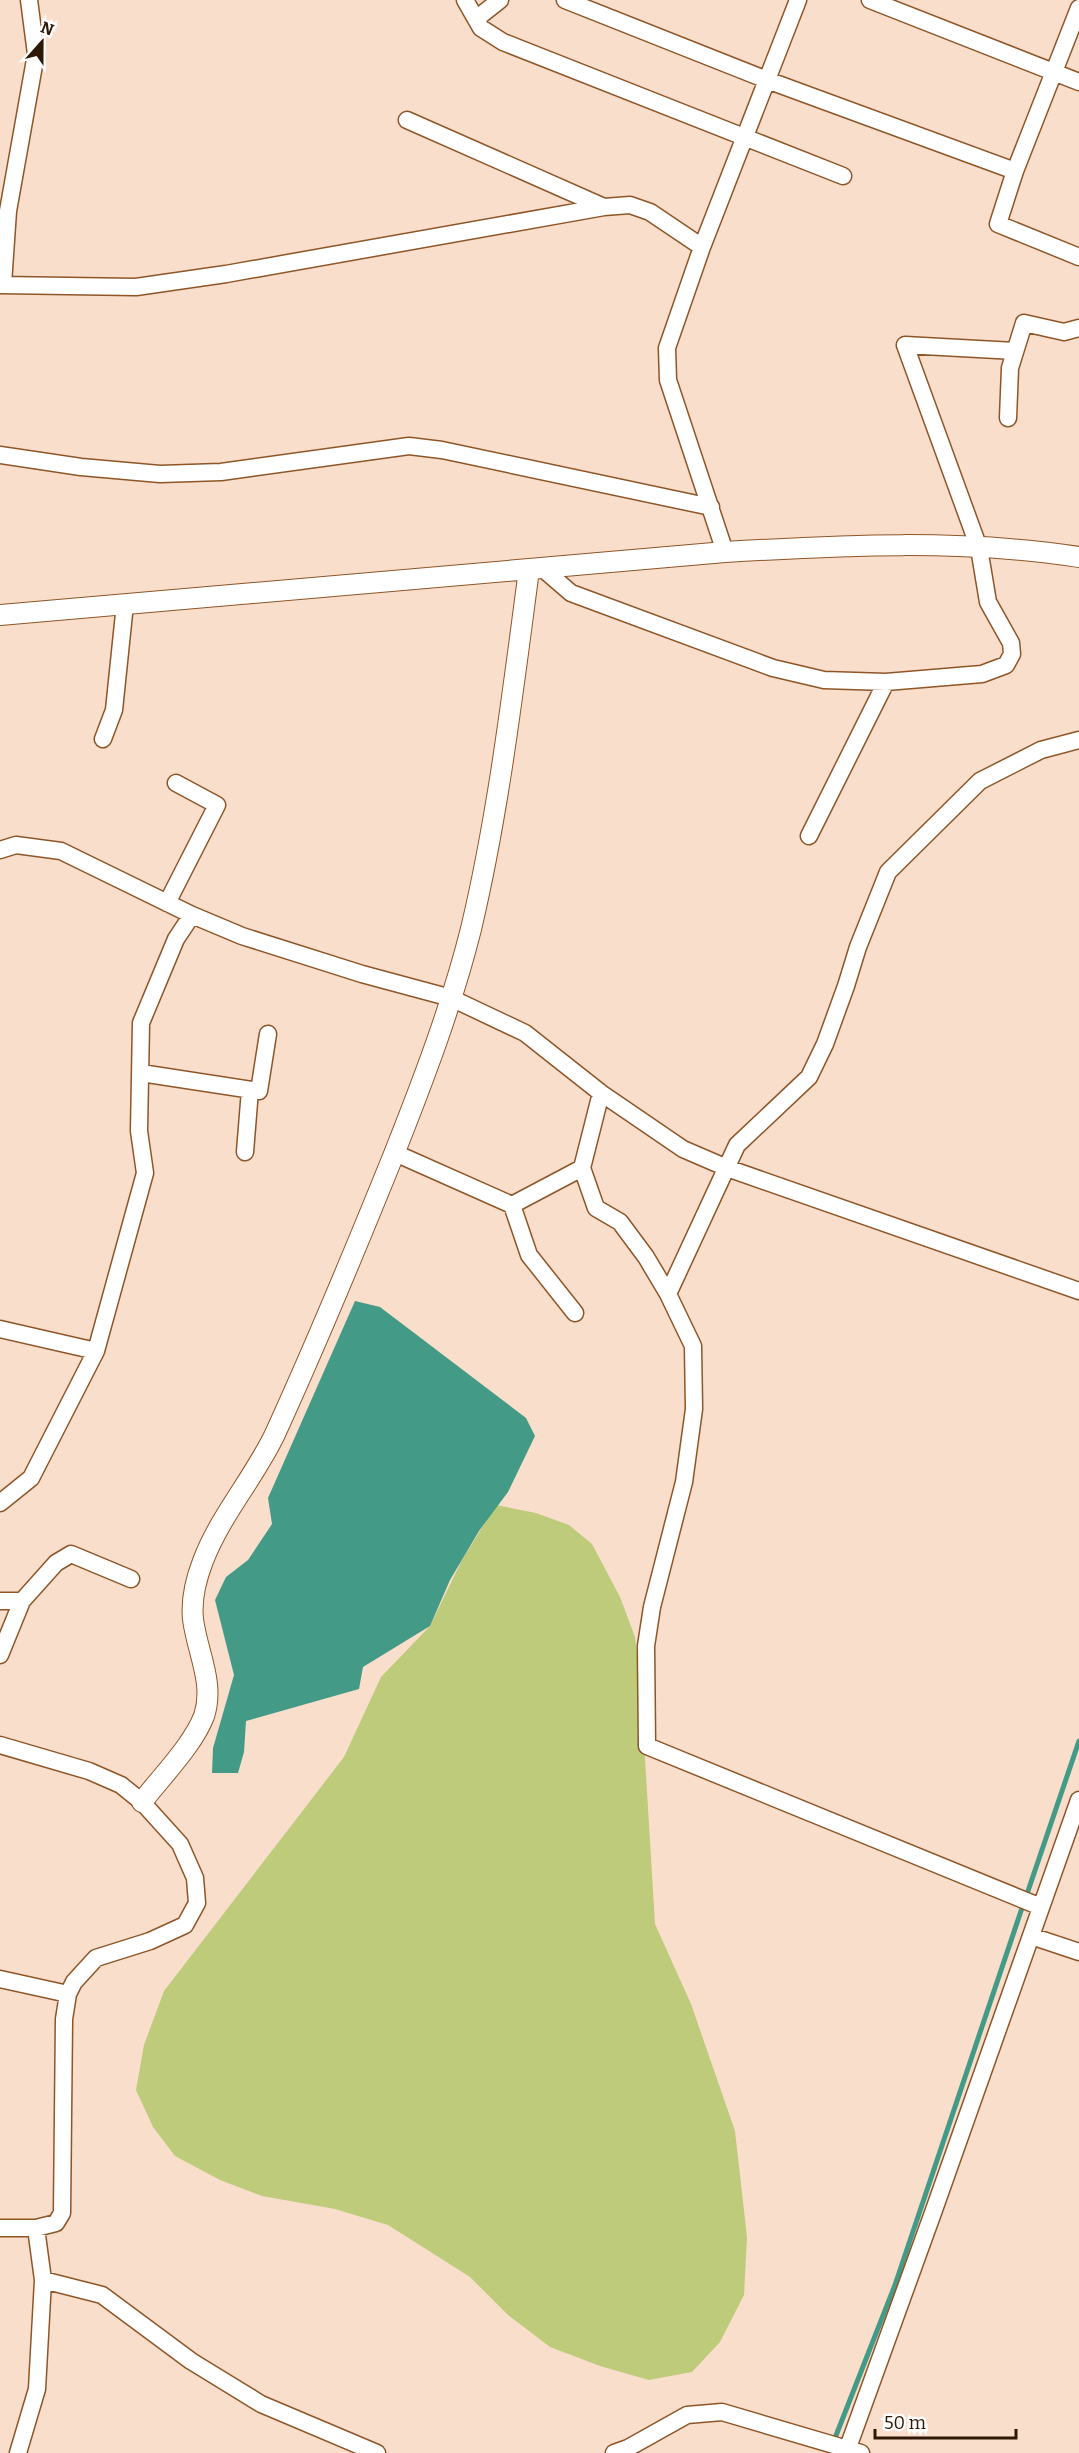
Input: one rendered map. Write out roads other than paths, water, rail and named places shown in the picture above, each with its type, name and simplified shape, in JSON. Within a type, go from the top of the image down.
[{"type":"street","points":[[29,0],[36,54],[9,211],[1,285],[136,287],[225,274],[604,207],[630,205],[650,212],[702,247]]},
{"type":"street","points":[[465,0],[481,28],[503,42],[843,176]]},
{"type":"street","points":[[476,19],[500,0]]},
{"type":"street","points":[[565,0],[767,80],[1015,171]]},
{"type":"street","points":[[725,552],[668,380],[667,348],[702,247],[798,0]]},
{"type":"street","points":[[870,0],[1079,82]]},
{"type":"street","points":[[1079,8],[1015,171],[998,224],[1079,257]]},
{"type":"street","points":[[407,120],[604,207]]},
{"type":"street","points":[[1008,418],[1011,368],[1024,322],[1064,332],[1079,328]]},
{"type":"street","points":[[536,569],[571,593],[773,668],[824,680],[886,682],[982,674],[1006,665],[1012,654],[1011,643],[988,602],[979,548],[905,345],[1016,351]]},
{"type":"street","points":[[0,455],[81,467],[160,474],[222,472],[408,446],[442,450],[711,507]]},
{"type":"street","points":[[0,615],[725,552],[888,546],[1037,550],[1079,556]]},
{"type":"street","points":[[142,1802],[193,1737],[203,1717],[208,1695],[206,1672],[194,1619],[194,1600],[197,1577],[206,1553],[273,1437],[395,1153],[451,998],[471,929],[495,810],[536,569]]},
{"type":"street","points":[[103,739],[114,710],[125,604]]},
{"type":"street","points":[[809,836],[886,682]]},
{"type":"street","points":[[668,1294],[736,1145],[810,1077],[825,1044],[858,947],[888,872],[980,781],[1041,750],[1079,740]]},
{"type":"street","points":[[167,903],[217,805],[176,783]]},
{"type":"street","points":[[0,850],[16,845],[61,851],[192,915],[242,936],[362,974],[451,998],[525,1033],[601,1093],[682,1149],[727,1168],[1079,1290]]},
{"type":"street","points":[[0,1503],[31,1478],[96,1351],[145,1173],[139,1131],[141,1023],[176,939],[192,915]]},
{"type":"street","points":[[141,1073],[259,1091],[268,1034]]},
{"type":"street","points":[[245,1152],[250,1090]]},
{"type":"street","points":[[601,1093],[582,1168],[596,1208],[620,1222],[668,1294],[693,1346],[694,1408],[684,1482],[652,1607],[646,1646],[647,1746],[1041,1906]]},
{"type":"street","points":[[395,1153],[512,1205],[529,1255],[575,1313]]},
{"type":"street","points":[[512,1205],[582,1168]]},
{"type":"street","points":[[0,1329],[96,1351]]},
{"type":"street","points":[[0,1655],[22,1601],[56,1563],[72,1554],[131,1579]]},
{"type":"street","points":[[0,1601],[22,1601]]},
{"type":"street","points":[[0,2228],[36,2228],[56,2223],[62,2213],[64,2019],[68,1994],[74,1982],[96,1958],[150,1941],[185,1925],[197,1903],[195,1878],[180,1844],[142,1802],[121,1785],[89,1771],[2,1742]]},
{"type":"street","points":[[614,2453],[628,2448],[687,2415],[722,2412],[852,2451],[1079,1800]]},
{"type":"street","points":[[1031,1936],[1079,1952]]},
{"type":"street","points":[[0,1979],[68,1994]]},
{"type":"street","points":[[18,2453],[37,2389],[43,2280],[36,2228]]},
{"type":"street","points":[[43,2280],[102,2295],[191,2361],[261,2404],[377,2453]]},
{"type":"water","points":[[355,1301],[380,1307],[526,1418],[535,1436],[508,1492],[479,1531],[450,1580],[430,1626],[363,1667],[359,1689],[246,1721],[244,1752],[238,1773],[212,1773],[213,1748],[234,1675],[215,1600],[226,1577],[248,1560],[272,1524],[268,1498]]},
{"type":"waterway","points":[[1028,1891],[1079,1741]]},
{"type":"waterway","points":[[835,2438],[895,2285],[1022,1908]]}]
